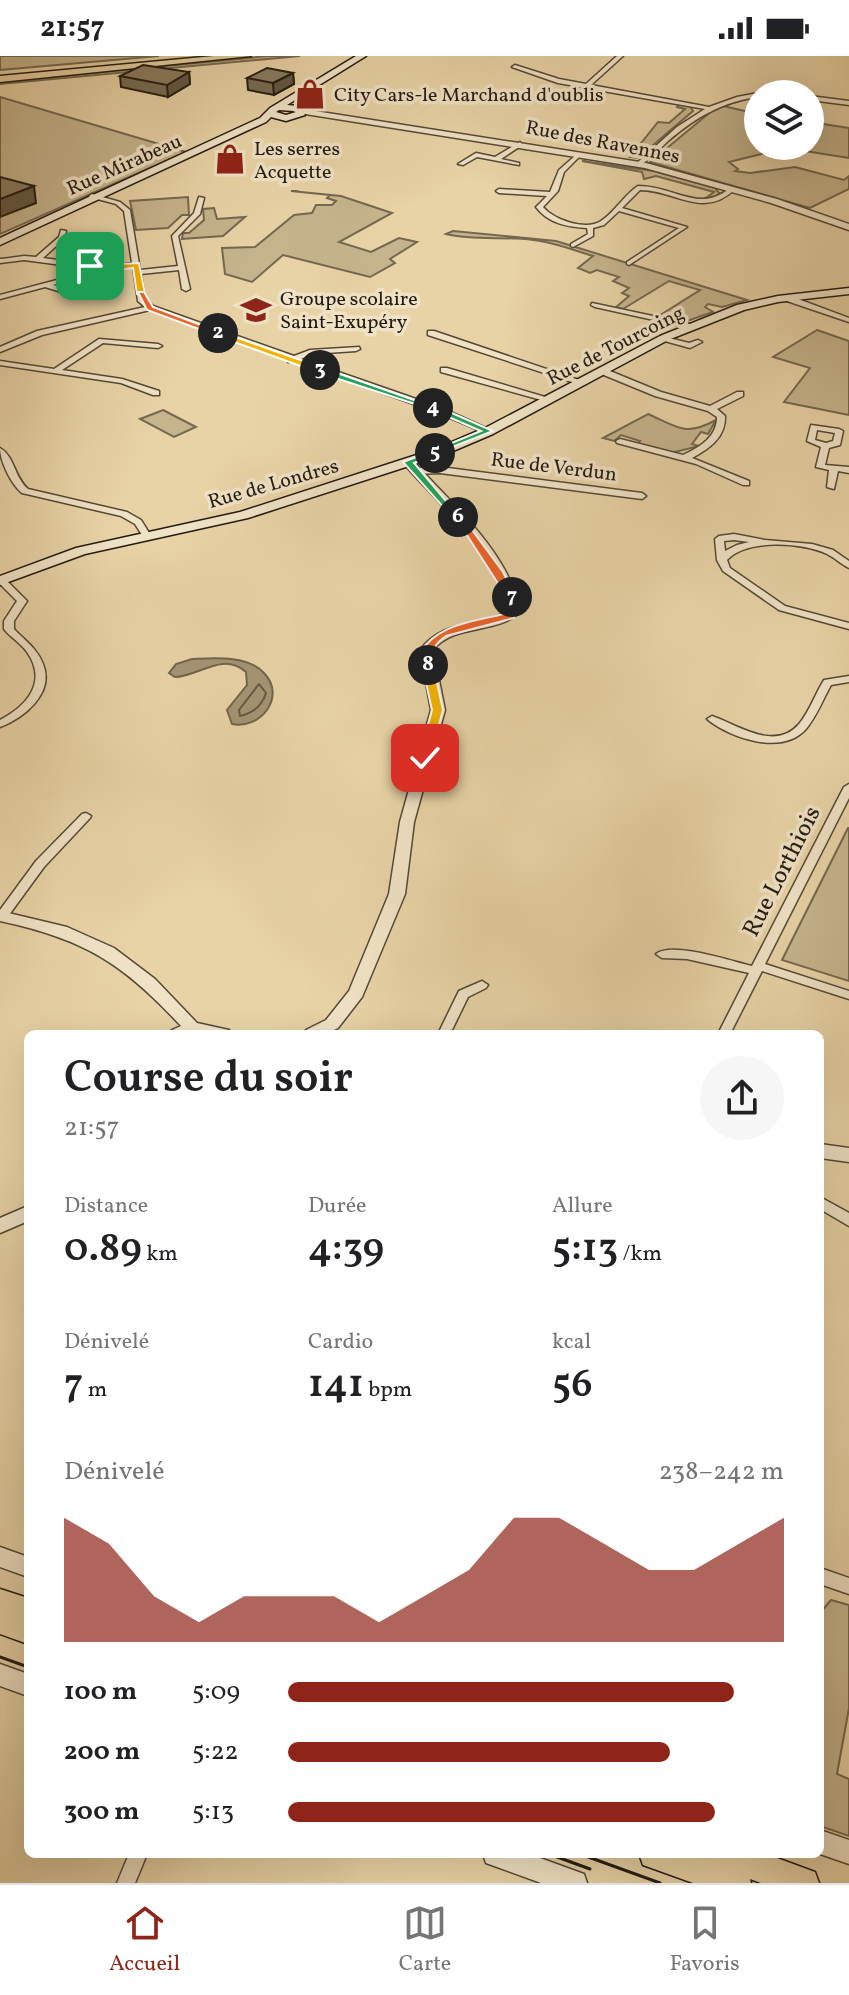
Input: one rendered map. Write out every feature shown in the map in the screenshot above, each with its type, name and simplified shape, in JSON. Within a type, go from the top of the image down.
[{"type":"highway","points":[[0,73],[188,56]]},
{"type":"highway","points":[[0,79],[246,56]]},
{"type":"main road","name":"Rue Mirabeau","points":[[292,112],[296,96],[362,56]]},
{"type":"main road","points":[[292,112],[296,96]]},
{"type":"main road","name":"Rue Mirabeau","points":[[0,242],[205,149],[272,114],[292,112]]},
{"type":"main road","name":"Rue Mirabeau","points":[[250,126],[292,112]]},
{"type":"main road","name":"Rue de Tourcoing","points":[[411,467],[489,431],[690,326],[752,304],[849,291]]},
{"type":"main road","name":"Rue de Londres","points":[[1,580],[73,554],[243,515],[411,467]]},
{"type":"main road","points":[[0,1602],[24,1610]]},
{"type":"main road","points":[[0,1621],[24,1630]]},
{"type":"main road","points":[[665,1858],[736,1883]]},
{"type":"main road","points":[[734,1858],[804,1883]]},
{"type":"street","points":[[587,86],[620,56]]},
{"type":"street","points":[[515,67],[553,80],[706,107]]},
{"type":"street","points":[[639,164],[706,107],[744,97]]},
{"type":"street","points":[[824,100],[849,103]]},
{"type":"street","name":"Rue des Ravennes","points":[[292,112],[520,144],[576,157],[639,164],[732,189],[849,227]]},
{"type":"street","points":[[496,159],[520,144]]},
{"type":"street","points":[[461,164],[476,155],[517,164]]},
{"type":"street","points":[[576,157],[559,174],[553,194],[541,204],[543,213],[561,221],[590,227],[606,222],[635,189],[642,187],[708,203],[721,201],[732,189]]},
{"type":"street","points":[[499,191],[553,194]]},
{"type":"street","points":[[94,197],[119,204],[127,210],[142,301],[150,308],[439,410],[489,431]]},
{"type":"street","points":[[186,289],[175,236],[196,216],[201,198]]},
{"type":"street","points":[[618,209],[684,227],[629,263]]},
{"type":"street","points":[[573,245],[591,235],[590,227]]},
{"type":"street","points":[[38,259],[62,238],[63,231]]},
{"type":"street","points":[[2,261],[38,259],[97,270]]},
{"type":"street","points":[[0,297],[97,270],[181,268]]},
{"type":"street","points":[[44,284],[81,296]]},
{"type":"street","points":[[787,298],[849,320]]},
{"type":"street","points":[[595,305],[690,326]]},
{"type":"street","points":[[0,350],[40,333],[150,308]]},
{"type":"street","points":[[431,333],[581,382]]},
{"type":"street","points":[[664,338],[690,346],[698,342]]},
{"type":"street","points":[[55,371],[102,341],[158,346]]},
{"type":"street","points":[[291,360],[310,352],[356,349]]},
{"type":"street","points":[[0,363],[122,381],[156,393]]},
{"type":"street","points":[[444,370],[548,399]]},
{"type":"street","points":[[602,371],[658,394],[711,409],[721,416],[721,427],[704,449],[682,459]]},
{"type":"street","points":[[711,409],[740,394]]},
{"type":"street","points":[[620,441],[682,459],[746,483]]},
{"type":"street","points":[[825,446],[820,467],[849,470]]},
{"type":"street","points":[[0,450],[8,458],[15,482],[25,491],[124,514],[138,522],[147,536]]},
{"type":"street","points":[[320,1030],[332,1024],[356,993],[397,894],[407,822],[438,710],[426,650],[442,634],[504,618],[514,612],[507,586],[468,528],[411,467]]},
{"type":"street","name":"Rue de Verdun","points":[[411,467],[642,496]]},
{"type":"street","points":[[831,487],[834,468]]},
{"type":"street","points":[[849,565],[822,549],[724,536],[719,539],[726,569],[782,608],[849,626]]},
{"type":"street","points":[[722,560],[728,553],[764,541]]},
{"type":"street","points":[[0,724],[29,707],[40,684],[33,654],[9,629],[10,618],[22,601],[1,580]]},
{"type":"street","points":[[712,719],[755,737],[790,735],[802,727],[828,682],[849,679]]},
{"type":"street","name":"Rue Lorthiois","points":[[726,1030],[848,786]]},
{"type":"street","points":[[86,816],[60,839],[1,916],[70,932],[120,957],[143,974],[184,1030]]},
{"type":"street","name":"Rue Lorthiois","points":[[662,954],[687,955],[757,968]]},
{"type":"street","points":[[757,968],[849,995]]},
{"type":"street","points":[[446,1030],[463,994],[482,985]]},
{"type":"street","points":[[824,1152],[849,1155]]},
{"type":"street","points":[[824,1204],[849,1220]]},
{"type":"street","points":[[0,1226],[24,1215]]},
{"type":"street","points":[[0,1557],[24,1566]]},
{"type":"street","points":[[824,1577],[849,1586]]},
{"type":"street","points":[[0,1675],[24,1684]]},
{"type":"street","points":[[824,1843],[849,1852]]},
{"type":"street","points":[[126,1883],[136,1858]]},
{"type":"street","points":[[506,1858],[575,1883]]},
{"type":"shaded area","points":[[0,56],[159,56],[0,70]]},
{"type":"shaded area","points":[[268,56],[300,56],[0,84],[0,82]]},
{"type":"shaded area","points":[[0,97],[186,152],[0,234]]},
{"type":"shaded area","points":[[679,104],[690,106],[693,111],[638,158],[630,157],[658,122],[669,123],[685,109],[677,107]]},
{"type":"shaded area","points":[[719,105],[744,111],[744,158],[729,162],[738,169],[735,171],[750,173],[795,167],[844,180],[849,176],[849,189],[810,208],[650,162]]},
{"type":"shaded area","points":[[824,124],[849,128],[849,158],[824,154]]},
{"type":"shaded area","points":[[582,161],[654,171],[715,188],[720,194],[717,199],[703,200],[714,192],[656,176],[644,179],[642,172]]},
{"type":"shaded area","points":[[291,191],[341,196],[392,213],[339,242],[371,252],[399,238],[417,242],[390,259],[395,263],[370,277],[283,255],[252,282],[225,274],[222,248],[255,247],[294,215],[312,213],[316,205],[332,205],[336,201],[327,198],[330,195]]},
{"type":"shaded area","points":[[188,197],[189,215],[182,215],[168,228],[136,230],[130,201]]},
{"type":"shaded area","points":[[214,208],[217,219],[245,217],[223,236],[182,239],[183,233],[189,233],[204,220],[203,209]]},
{"type":"shaded area","points":[[453,231],[556,241],[747,300],[722,307],[708,304],[705,307],[713,312],[687,321],[657,317],[700,290],[669,281],[623,309],[616,307],[629,296],[622,293],[629,288],[613,281],[619,277],[578,268],[593,256],[540,241],[446,234]]},
{"type":"shaded area","points":[[817,330],[849,341],[849,415],[784,402],[810,368],[773,357]]},
{"type":"shaded area","points":[[163,410],[196,427],[174,437],[140,419]]},
{"type":"shaded area","points":[[648,414],[689,429],[716,420],[708,434],[701,432],[692,444],[699,446],[671,453],[637,444],[640,441],[621,435],[614,441],[603,438]]},
{"type":"shaded area","points":[[849,828],[849,981],[782,960]]},
{"type":"shaded area","points":[[831,1600],[849,1605],[849,1708],[837,1774],[849,1779],[849,1836],[824,1827],[824,1608]]},
{"type":"water","points":[[192,659],[240,660],[257,667],[270,682],[273,692],[267,710],[252,722],[232,724],[227,710],[247,685],[246,672],[237,666],[219,664],[184,676],[175,677],[169,673],[176,664]]},
{"type":"building","points":[[143,65],[189,72],[167,85],[120,76]]},
{"type":"building","points":[[267,68],[293,73],[273,83],[247,78]]},
{"type":"building","points":[[0,177],[34,186],[0,199]]},
{"type":"tram line","points":[[0,1657],[24,1666]]},
{"type":"tram line","points":[[560,1858],[590,1869]]},
{"type":"tram line","points":[[591,1858],[660,1883]]},
{"type":"place","name":"City Cars-le Marchand d'oublis","points":[[310,94]]},
{"type":"place","name":"Les serres Acquette","points":[[230,159]]},
{"type":"place","name":"Groupe scolaire Saint-Exupéry","points":[[256,310]]},
{"type":"route","points":[[90,266],[97,270],[136,265],[142,301],[150,308],[439,410],[489,431],[408,462],[468,528],[507,586],[515,607],[511,615],[442,634],[428,645],[425,655],[438,710],[425,758]]}]
